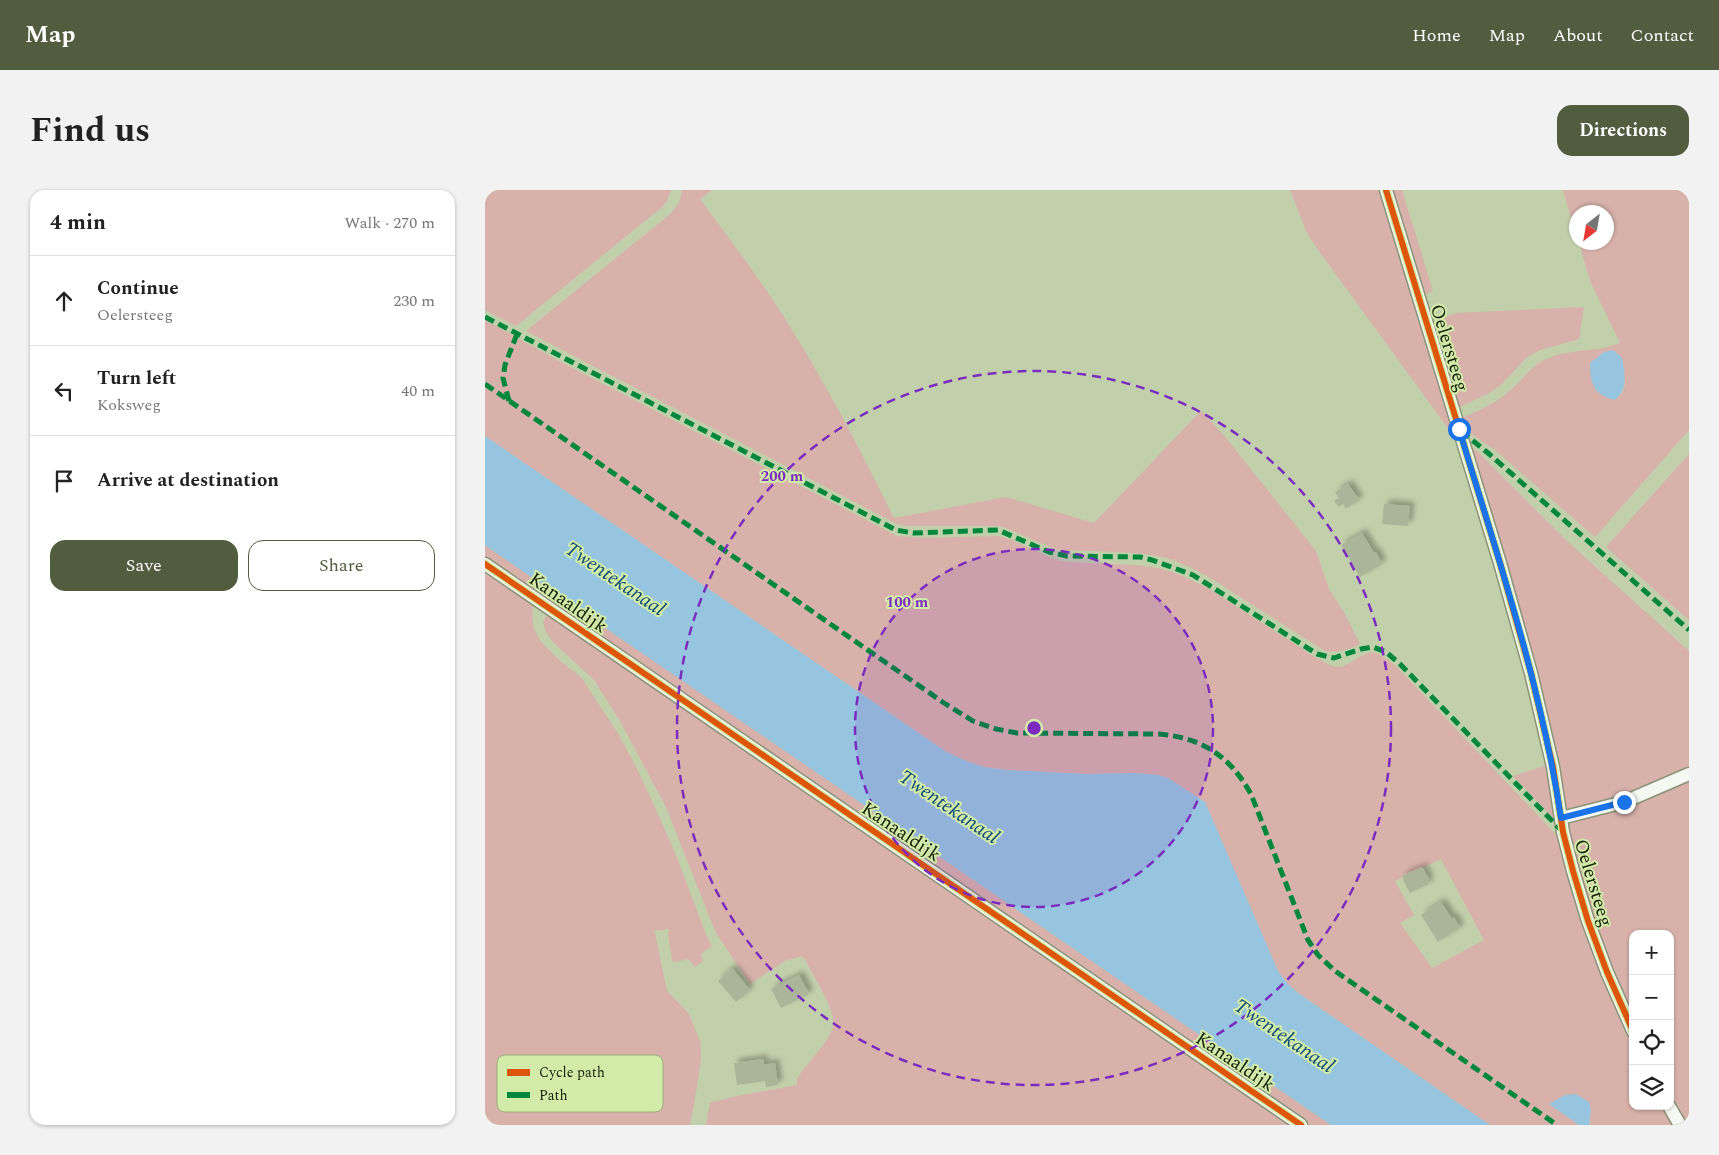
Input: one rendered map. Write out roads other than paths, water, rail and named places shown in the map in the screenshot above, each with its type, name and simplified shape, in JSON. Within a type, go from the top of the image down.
[{"type":"street","name":"Oelersteeg","points":[[1386,190],[1497,553],[1531,673],[1553,767],[1563,832],[1588,921],[1607,972],[1629,1022]]},
{"type":"street","name":"Kanaaldijk","points":[[485,564],[1301,1125]]},
{"type":"street","points":[[1561,818],[1624,802],[1689,774]]},
{"type":"street","points":[[1671,1110],[1680,1125]]},
{"type":"water","points":[[1613,350],[1622,358],[1625,375],[1622,391],[1615,400],[1598,392],[1592,383],[1590,370],[1590,363],[1604,352]]},
{"type":"water","name":"Twentekanaal","points":[[485,436],[945,751],[984,767],[1007,770],[1158,775],[1168,778],[1205,802],[1278,971],[1286,982],[1298,993],[1490,1125],[1331,1125],[528,575],[485,545]]},
{"type":"water","points":[[1576,1094],[1589,1102],[1591,1110],[1589,1125],[1579,1125],[1549,1104],[1565,1095]]}]
